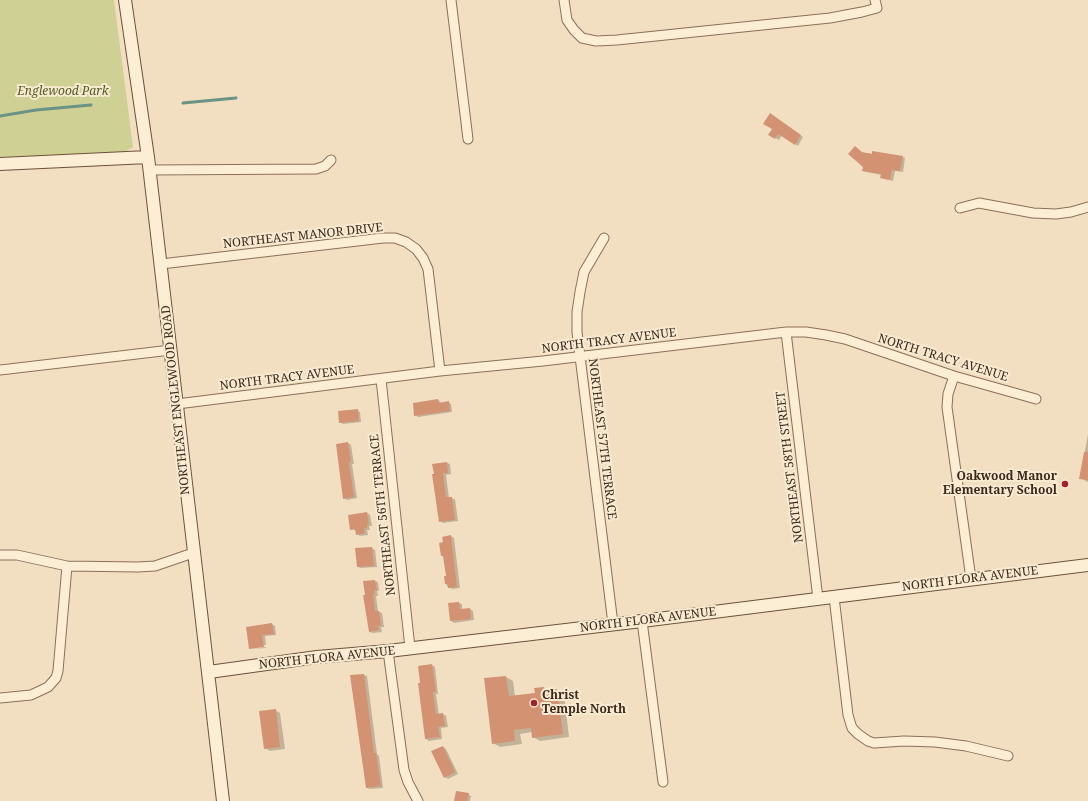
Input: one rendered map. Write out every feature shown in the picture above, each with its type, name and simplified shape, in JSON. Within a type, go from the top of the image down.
[{"type":"street","name":"NORTHEAST ENGLEWOOD ROAD","points":[[125,0],[161,264],[223,801]]},
{"type":"street","points":[[451,0],[468,139]]},
{"type":"street","points":[[564,0],[567,20],[574,30],[582,38],[596,41],[830,18],[876,4]]},
{"type":"street","points":[[0,164],[148,163],[316,169],[325,166],[331,160]]},
{"type":"street","points":[[960,208],[979,203],[1033,213],[1056,214],[1071,212],[1088,207]]},
{"type":"street","name":"NORTHEAST MANOR DRIVE","points":[[161,264],[383,238],[395,238],[406,242],[416,249],[424,258],[428,269],[440,371]]},
{"type":"street","name":"NORTHEAST 57TH TERRACE","points":[[604,238],[584,272],[580,292],[577,325],[579,356],[613,624]]},
{"type":"street","name":"NORTH TRACY AVENUE","points":[[177,404],[440,371],[786,332],[813,333],[845,339],[954,376],[1036,399]]},
{"type":"street","name":"NORTHEAST 58TH STREET","points":[[786,332],[818,599]]},
{"type":"street","points":[[0,370],[171,350]]},
{"type":"street","points":[[954,376],[948,394],[946,407],[971,579]]},
{"type":"street","name":"NORTHEAST 56TH TERRACE","points":[[381,379],[410,648]]},
{"type":"street","points":[[0,555],[17,555],[67,566],[155,566],[194,553]]},
{"type":"street","name":"NORTH FLORA AVENUE","points":[[209,672],[317,657],[388,651],[642,621],[1088,564]]},
{"type":"street","points":[[0,698],[32,694],[51,684],[56,678],[58,671],[67,566]]},
{"type":"street","points":[[834,597],[848,715],[852,728],[858,734],[868,741],[874,742],[935,742],[966,746],[1008,756]]},
{"type":"street","points":[[642,621],[662,782]]},
{"type":"street","points":[[388,651],[404,770],[408,782],[418,801]]},
{"type":"green space","name":"Englewood Park","points":[[0,0],[114,0],[133,147],[123,153],[0,158]]},
{"type":"building","points":[[770,113],[801,135],[795,145],[778,134],[775,139],[768,135],[772,129],[763,124]]},
{"type":"building","points":[[855,146],[862,152],[872,154],[872,151],[903,156],[900,171],[892,170],[890,180],[880,178],[881,174],[862,171],[863,167],[848,154]]},
{"type":"building","points":[[438,399],[439,403],[449,401],[450,411],[414,416],[413,403]]},
{"type":"building","points":[[358,409],[359,421],[339,423],[338,411]]},
{"type":"building","points":[[348,442],[354,497],[343,499],[336,444]]},
{"type":"building","name":"Oakwood Manor Elementary School","points":[[1084,452],[1088,452],[1088,480],[1079,479]]},
{"type":"building","points":[[447,462],[448,473],[443,473],[446,497],[452,497],[455,520],[439,522],[432,464]]},
{"type":"building","points":[[367,512],[369,524],[367,525],[367,528],[364,529],[365,533],[356,535],[355,529],[350,530],[348,515]]},
{"type":"building","points":[[451,535],[457,587],[448,588],[447,584],[445,584],[444,576],[446,576],[443,556],[441,556],[439,543],[443,542],[442,537]]},
{"type":"building","points":[[372,547],[374,566],[357,567],[355,548]]},
{"type":"building","points":[[375,580],[377,590],[374,590],[375,594],[373,594],[375,611],[379,611],[381,625],[378,626],[379,630],[369,632],[363,595],[365,595],[363,581]]},
{"type":"building","points":[[459,602],[460,609],[470,608],[471,619],[450,621],[448,603]]},
{"type":"building","points":[[272,623],[274,634],[262,635],[264,647],[249,649],[246,627]]},
{"type":"building","points":[[432,664],[436,692],[433,692],[436,714],[443,713],[445,726],[438,727],[440,737],[425,739],[418,683],[420,683],[418,666]]},
{"type":"building","points":[[364,674],[374,753],[376,753],[381,786],[366,788],[350,675]]},
{"type":"building","points":[[506,676],[509,696],[535,693],[534,688],[544,687],[545,691],[557,689],[563,734],[532,738],[531,728],[514,730],[515,741],[492,744],[484,678]]},
{"type":"building","points":[[276,709],[280,747],[264,749],[259,711]]},
{"type":"building","points":[[443,746],[455,772],[444,778],[431,751]]},
{"type":"building","points":[[456,791],[469,793],[467,801],[454,801]]},
{"type":"waterway","points":[[183,103],[236,98]]},
{"type":"waterway","points":[[0,116],[36,110],[91,105]]},
{"type":"place","name":"Oakwood Manor Elementary School","points":[[1065,484]]},
{"type":"place","name":"Christ Temple North","points":[[534,703]]}]
